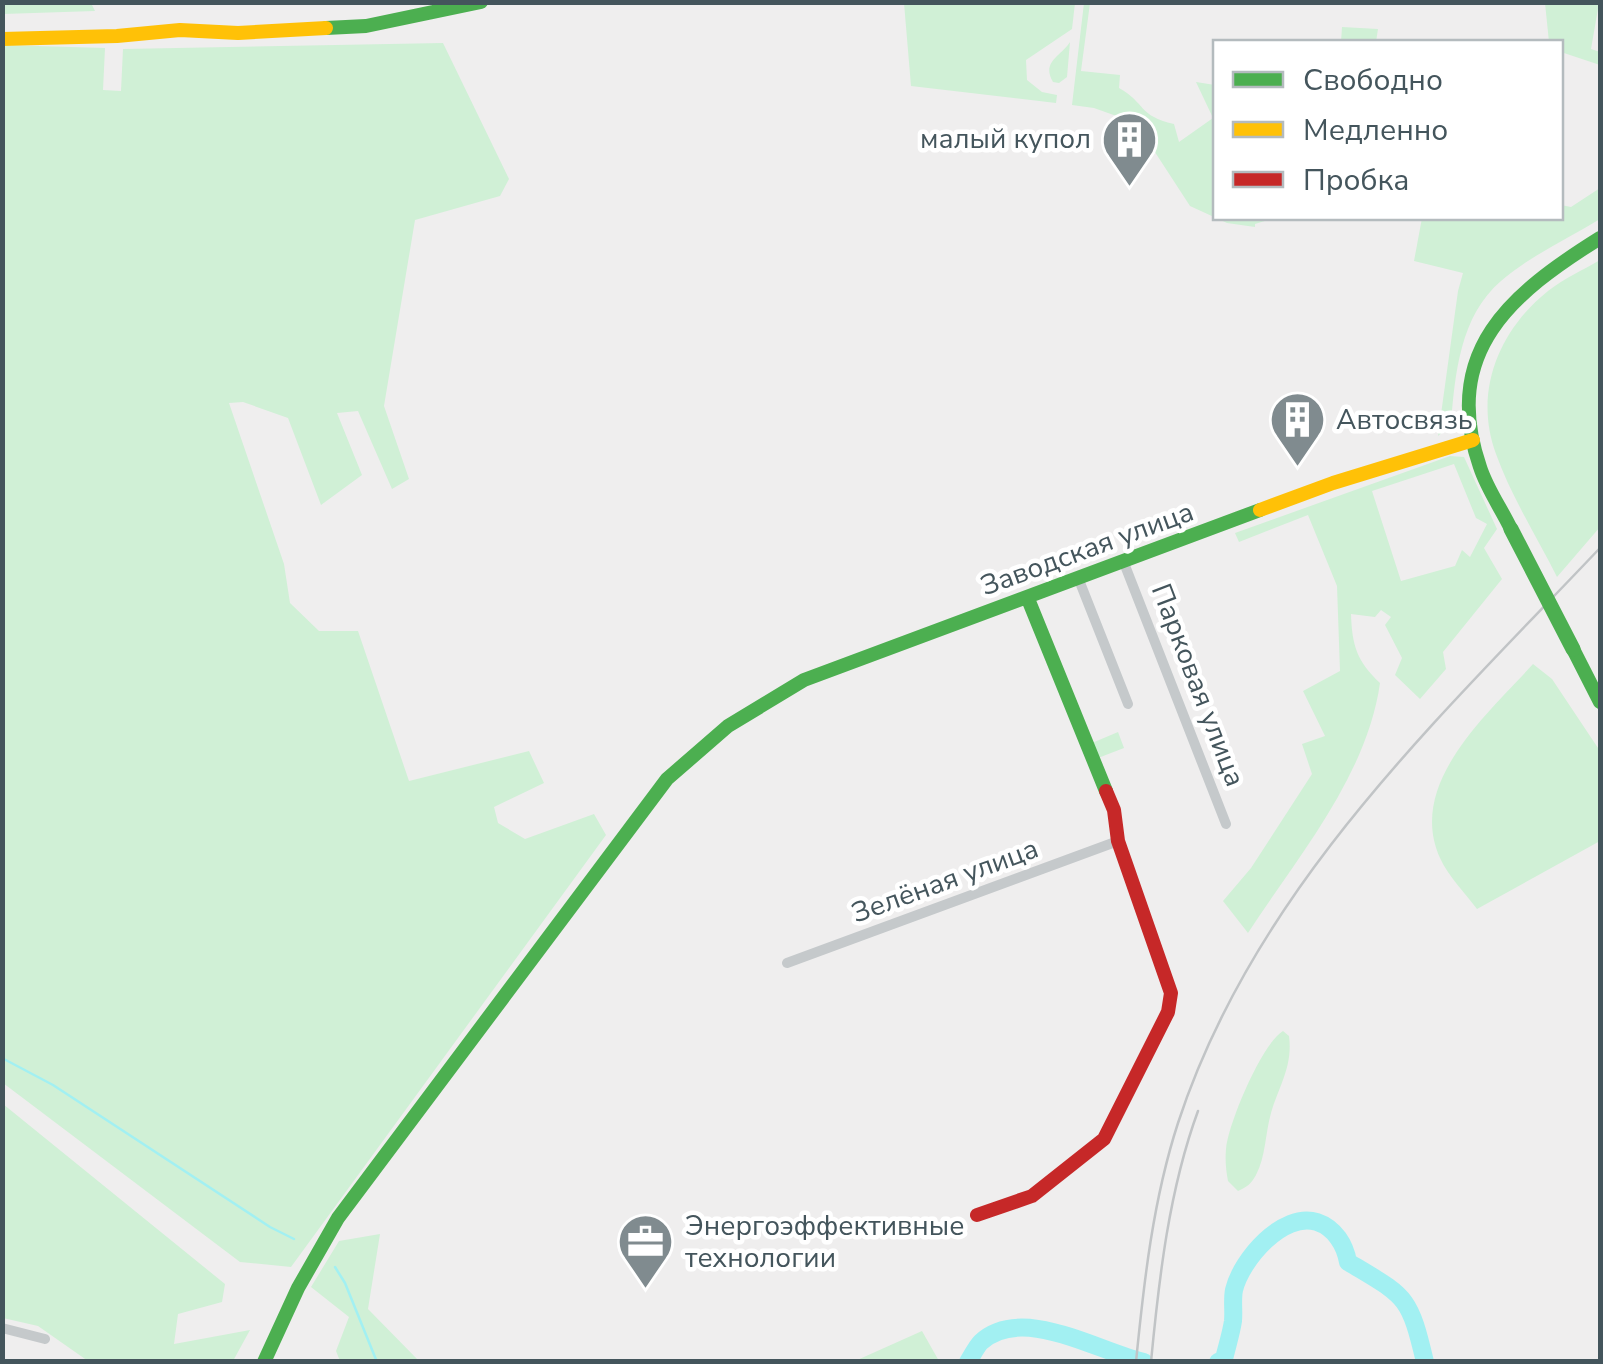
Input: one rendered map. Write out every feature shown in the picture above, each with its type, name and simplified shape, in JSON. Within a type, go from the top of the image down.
[{"type":"main road","points":[[2,39],[366,26],[481,2]]},
{"type":"main road","points":[[1600,238],[1530,284],[1494,321],[1470,368],[1468,403],[1482,474],[1600,702]]},
{"type":"main road","name":"Заводская улица","points":[[264,1362],[298,1288],[350,1203],[667,779],[728,726],[804,680],[1333,484],[1473,440]]},
{"type":"main road","points":[[978,1215],[1032,1196],[1104,1139],[1168,1012],[1171,993],[1118,841],[1114,810],[1028,598]]},
{"type":"street","name":"Парковая улица","points":[[1124,563],[1226,824]]},
{"type":"street","points":[[1079,580],[1128,704]]},
{"type":"street","name":"Зелёная улица","points":[[787,963],[1118,841]]},
{"type":"street","points":[[2,1328],[44,1339]]},
{"type":"green space","points":[[2,3],[91,3],[95,11],[3,14]]},
{"type":"green space","points":[[904,3],[1075,3],[1072,29],[1026,60],[1027,80],[1042,92],[1057,95],[1056,103],[911,86]]},
{"type":"green space","points":[[1084,3],[1090,3],[1081,71],[1120,75],[1119,88],[1154,117],[1174,124],[1179,142],[1213,118],[1213,217],[1190,206],[1136,123],[1094,108],[1072,105]]},
{"type":"green space","points":[[1545,3],[1599,3],[1591,49],[1600,52],[1600,65],[1563,53],[1563,40],[1549,40]]},
{"type":"green space","points":[[1342,27],[1378,29],[1376,40],[1341,40]]},
{"type":"green space","points":[[1070,42],[1067,77],[1053,82],[1051,64]]},
{"type":"green space","points":[[443,43],[509,179],[500,196],[415,220],[384,406],[409,479],[392,489],[358,411],[337,413],[362,475],[321,505],[288,418],[243,402],[229,403],[284,564],[290,603],[319,631],[358,631],[409,781],[529,751],[544,783],[494,807],[498,823],[525,839],[594,814],[606,835],[291,1267],[240,1262],[3,1083],[2,45],[105,48],[103,90],[121,91],[123,49]]},
{"type":"green space","points":[[1196,82],[1213,85],[1213,118]]},
{"type":"green space","points":[[1600,188],[1600,219],[1513,272],[1487,295],[1476,311],[1462,347],[1451,424],[1438,436],[1463,273],[1414,261],[1422,220],[1563,220],[1563,205],[1571,207]]},
{"type":"green space","points":[[1220,220],[1268,220],[1255,227]]},
{"type":"green space","points":[[1600,260],[1600,527],[1557,577],[1496,454],[1490,431],[1489,385],[1504,343],[1531,307],[1554,287]]},
{"type":"green space","points":[[1450,456],[1464,457],[1497,529],[1484,548],[1502,579],[1443,652],[1446,669],[1420,699],[1395,675],[1402,658],[1385,625],[1391,617],[1381,610],[1375,617],[1351,614],[1357,652],[1380,683],[1373,717],[1346,783],[1248,933],[1223,901],[1251,868],[1312,774],[1302,744],[1325,736],[1303,691],[1340,671],[1337,586],[1308,515],[1239,542],[1235,533]],"holes":[[[1454,464],[1476,518],[1487,524],[1470,557],[1462,550],[1455,566],[1401,581],[1372,491]]]},
{"type":"green space","points":[[1533,664],[1552,679],[1600,751],[1600,841],[1477,909],[1440,858],[1432,830],[1434,803],[1457,751]]},
{"type":"green space","points":[[1118,732],[1124,748],[1098,758],[1092,743]]},
{"type":"green space","points":[[1283,1031],[1289,1036],[1289,1057],[1271,1113],[1262,1160],[1252,1181],[1238,1191],[1227,1177],[1228,1137],[1256,1067]]},
{"type":"green space","points":[[3,1104],[225,1284],[222,1302],[178,1314],[174,1344],[250,1330],[233,1361],[88,1361],[38,1326],[3,1318]]},
{"type":"green space","points":[[380,1234],[368,1309],[419,1361],[340,1361],[336,1351],[349,1317],[311,1287],[339,1241]]},
{"type":"green space","points":[[922,1331],[939,1361],[855,1361]]},
{"type":"waterway","points":[[2,1058],[53,1085],[294,1239]]},
{"type":"waterway","points":[[1218,1362],[1224,1359],[1233,1321],[1234,1290],[1245,1265],[1278,1231],[1304,1221],[1329,1228],[1342,1243],[1348,1262],[1402,1300],[1414,1323],[1425,1362]]},
{"type":"waterway","points":[[335,1267],[377,1362]]},
{"type":"waterway","points":[[968,1362],[981,1342],[998,1332],[1017,1328],[1061,1334],[1144,1362]]},
{"type":"railway","points":[[1136,1362],[1151,1241],[1169,1152],[1211,1038],[1253,959],[1302,884],[1356,813],[1414,745],[1600,548]]},
{"type":"railway","points":[[1151,1362],[1172,1203],[1198,1111]]},
{"type":"traffic: fast","points":[[326,28],[366,26],[481,2]]},
{"type":"traffic: fast","points":[[1511,529],[1483,475],[1470,426],[1470,390],[1477,358],[1492,330],[1513,304],[1538,281],[1600,238]]},
{"type":"traffic: fast","points":[[264,1362],[298,1288],[338,1218],[667,779],[728,726],[804,680],[1260,510]]},
{"type":"traffic: fast","points":[[1511,529],[1573,649]]},
{"type":"traffic: fast","points":[[1028,599],[1106,791]]},
{"type":"traffic: fast","points":[[1573,649],[1600,702]]},
{"type":"traffic: slow","points":[[2,39],[326,28]]},
{"type":"traffic: slow","points":[[1260,510],[1473,440]]},
{"type":"traffic: jam","points":[[977,1215],[1032,1196],[1104,1139],[1168,1012],[1171,993],[1118,841],[1114,810],[1106,791]]},
{"type":"place","name":"малый купол","points":[[1130,188]]},
{"type":"place","name":"Автосвязь","points":[[1297,469]]},
{"type":"place","name":"Энергоэффективные технологии","points":[[646,1291]]}]
